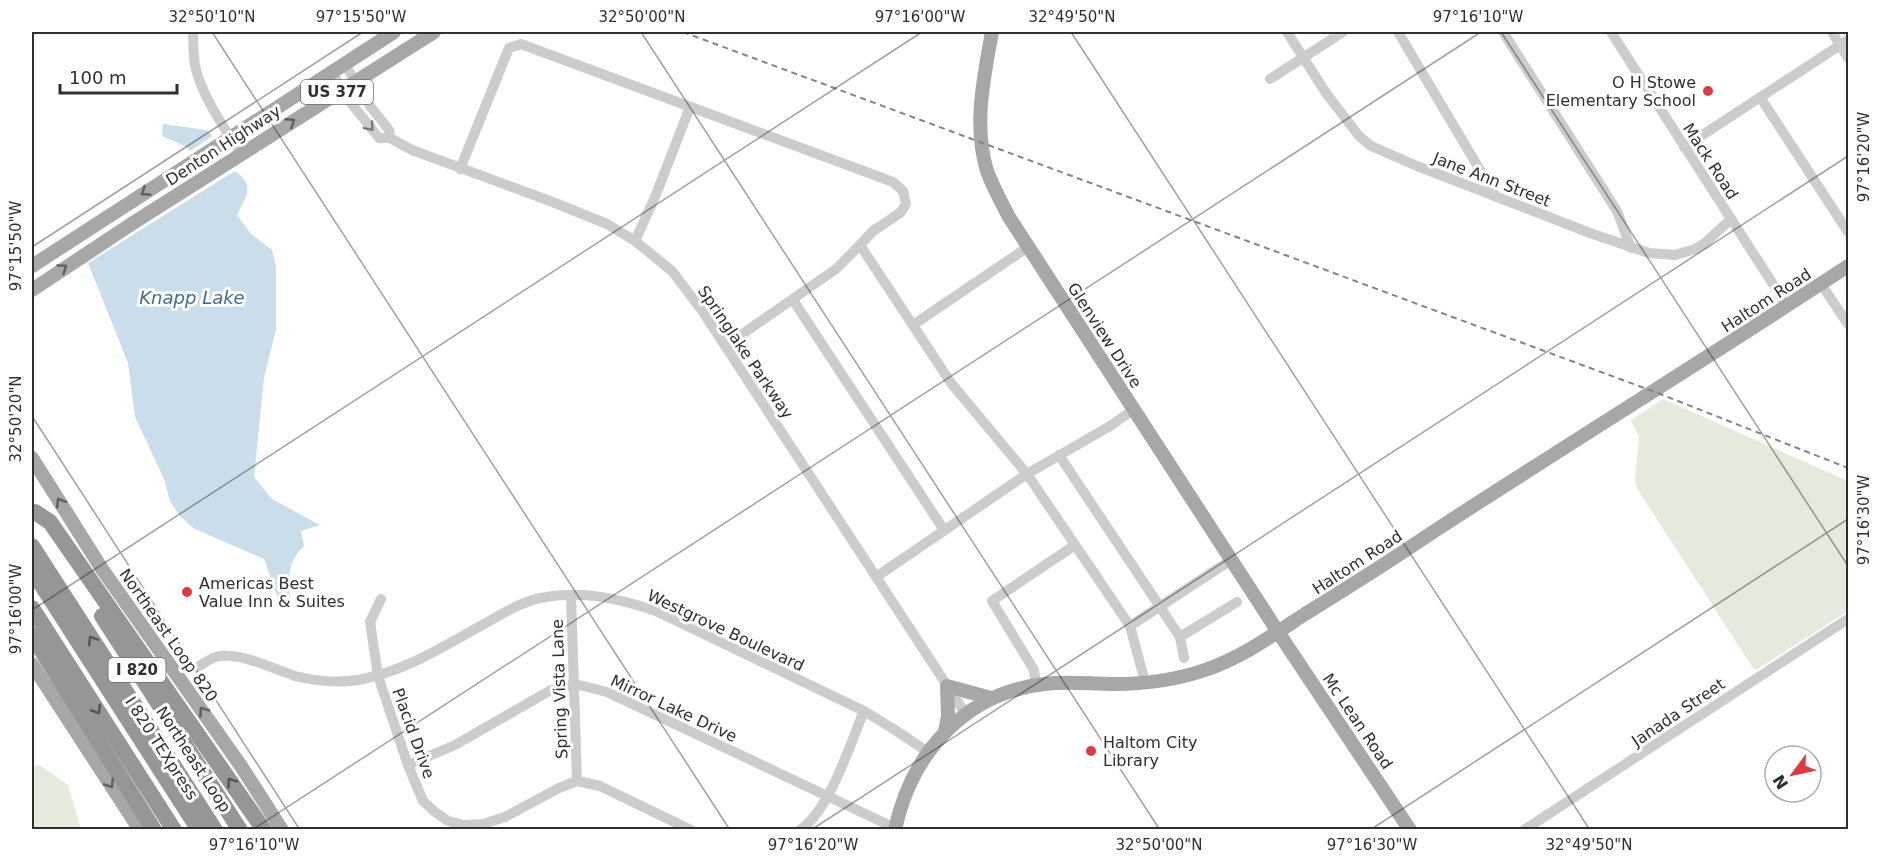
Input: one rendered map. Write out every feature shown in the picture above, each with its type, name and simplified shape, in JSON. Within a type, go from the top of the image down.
[{"type":"highway","name":"Northeast Loop","points":[[33,509],[240,830]]},
{"type":"highway","points":[[33,509],[50,522],[264,830]]},
{"type":"highway","name":"I 820 TEXpress","points":[[32,546],[215,830]]},
{"type":"highway","name":"I 820 TEXpress","points":[[32,570],[199,830]]},
{"type":"highway","name":"I 820","points":[[32,608],[174,830]]},
{"type":"highway","points":[[32,635],[154,830]]},
{"type":"main road","name":"Denton Highway","points":[[32,266],[394,32]]},
{"type":"main road","name":"Denton Highway","points":[[32,290],[354,81],[434,32]]},
{"type":"main road","name":"Glenview Drive","points":[[992,32],[982,98],[982,143],[987,169],[997,195],[1028,247],[1278,632]]},
{"type":"main road","name":"Haltom Road","points":[[895,829],[908,785],[928,752],[965,713],[991,698],[1036,685],[1165,680],[1205,670],[1237,656],[1278,632],[1848,266]]},
{"type":"main road","name":"Northeast Loop 820","points":[[32,458],[102,569],[241,765],[282,830]]},
{"type":"main road","name":"Mc Lean Road","points":[[1278,632],[1410,830]]},
{"type":"main road","points":[[32,664],[140,830]]},
{"type":"main road","points":[[945,732],[948,716],[947,686],[991,698]]},
{"type":"street","points":[[193,32],[196,70],[207,97],[242,154]]},
{"type":"street","name":"Jane Ann Street","points":[[1287,32],[1349,125],[1365,142],[1417,166],[1631,248],[1662,255],[1685,253],[1706,243],[1731,219]]},
{"type":"street","points":[[1270,79],[1343,32]]},
{"type":"street","points":[[1398,32],[1496,196]]},
{"type":"street","points":[[1503,32],[1617,211],[1631,248]]},
{"type":"street","name":"Mack Road","points":[[1611,32],[1787,306]]},
{"type":"street","points":[[1832,32],[1844,42],[1848,58]]},
{"type":"street","points":[[1684,147],[1844,42]]},
{"type":"street","points":[[460,170],[509,48],[521,44],[893,182],[903,191],[906,204],[900,213],[873,231],[836,269],[725,346]]},
{"type":"street","points":[[344,63],[370,106],[389,130],[390,138]]},
{"type":"street","name":"Springlake Parkway","points":[[332,72],[342,89],[380,138],[390,138],[460,170],[550,201],[606,224],[635,241],[672,271],[725,346],[965,713]]},
{"type":"street","points":[[1760,97],[1848,232]]},
{"type":"street","points":[[635,241],[690,107]]},
{"type":"street","points":[[860,245],[951,383],[1027,474],[1130,626],[1145,682]]},
{"type":"street","points":[[913,325],[1028,247]]},
{"type":"street","points":[[1821,284],[1848,324]]},
{"type":"street","points":[[793,300],[944,530]]},
{"type":"street","points":[[876,577],[1027,474],[1133,410]]},
{"type":"street","points":[[1059,455],[1180,637],[1184,658]]},
{"type":"street","points":[[1036,685],[1034,670],[992,601],[1075,545]]},
{"type":"street","points":[[1130,626],[1231,560]]},
{"type":"street","name":"Westgrove Boulevard","points":[[196,668],[216,657],[234,657],[255,661],[315,680],[356,680],[378,676],[412,663],[510,610],[539,598],[599,595],[622,599],[656,611],[864,711],[928,752]]},
{"type":"street","name":"Spring Vista Lane","points":[[571,596],[577,782]]},
{"type":"street","name":"Placid Drive","points":[[381,599],[370,622],[378,676],[408,765],[423,801],[448,821],[464,825],[483,824],[505,817],[559,788],[577,782]]},
{"type":"street","points":[[1180,637],[1237,602]]},
{"type":"street","name":"Janada Street","points":[[1524,830],[1848,619]]},
{"type":"street","points":[[408,765],[455,745],[551,690],[575,684]]},
{"type":"street","name":"Mirror Lake Drive","points":[[575,684],[607,692],[895,829]]},
{"type":"street","points":[[801,830],[828,797],[864,711]]},
{"type":"street","points":[[577,782],[600,786],[691,830]]},
{"type":"shaded area","points":[[1663,399],[1848,481],[1848,611],[1756,670],[1638,490],[1635,481],[1639,437],[1631,420]]},
{"type":"shaded area","points":[[32,765],[41,766],[68,785],[81,829],[32,829]]},
{"type":"water","points":[[163,124],[207,130],[212,136],[190,151],[185,146],[162,136]]},
{"type":"water","name":"Knapp Lake","points":[[235,171],[247,187],[246,197],[237,215],[251,234],[272,250],[276,267],[276,330],[264,377],[254,477],[272,499],[320,525],[301,531],[304,546],[295,557],[290,570],[290,597],[280,604],[264,559],[193,528],[180,516],[170,501],[164,479],[135,417],[128,363],[88,263]]},
{"type":"railway","points":[[683,32],[1655,392],[1848,468]]},
{"type":"place","name":"O H Stowe Elementary School","points":[[1708,91]]},
{"type":"place","name":"Americas Best Value Inn & Suites","points":[[187,592]]},
{"type":"place","name":"Haltom City Library","points":[[1091,751]]}]
